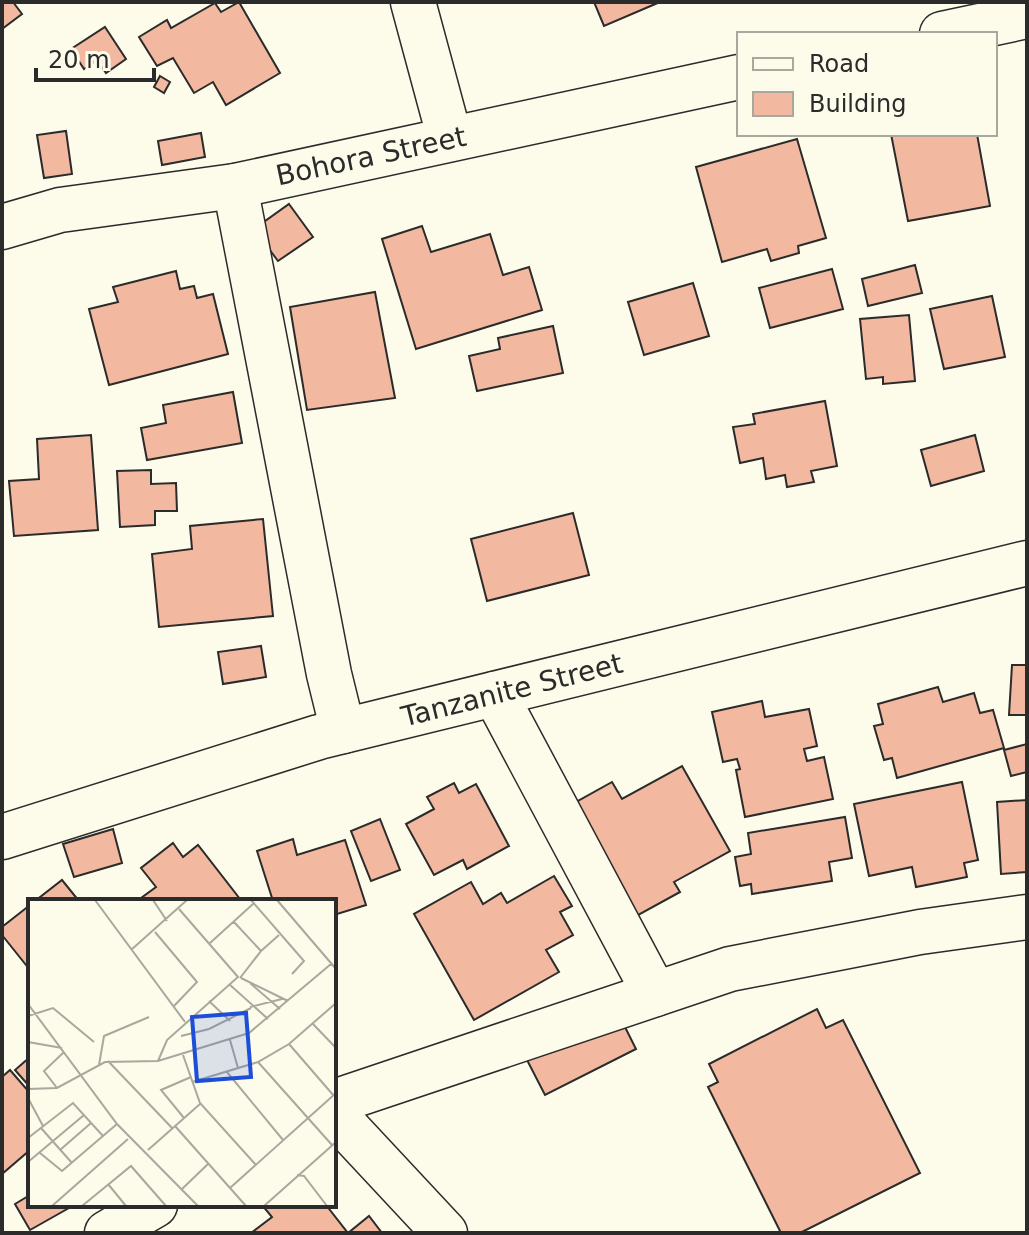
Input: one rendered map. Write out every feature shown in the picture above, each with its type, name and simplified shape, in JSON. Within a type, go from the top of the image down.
[{"type":"street","points":[[413,2],[450,139]]},
{"type":"street","points":[[951,32],[1027,16]]},
{"type":"street","name":"Bohora Street","points":[[2,227],[60,210],[235,186],[737,77]]},
{"type":"street","points":[[235,186],[329,674],[343,731]]},
{"type":"street","name":"Tanzanite Street","points":[[2,837],[343,731],[1027,563]]},
{"type":"street","points":[[495,694],[655,994]]},
{"type":"street","points":[[336,1101],[730,969],[920,932],[1027,917]]},
{"type":"street","points":[[336,1116],[445,1233]]},
{"type":"street","points":[[107,1233],[152,1207]]},
{"type":"building","points":[[2,2],[13,2],[22,14],[2,29]]},
{"type":"building","points":[[239,2],[280,73],[226,105],[213,82],[194,93],[173,58],[157,66],[139,37],[167,20],[171,28],[215,3],[221,12]]},
{"type":"building","points":[[594,2],[660,2],[604,26]]},
{"type":"building","points":[[105,27],[126,59],[106,73],[97,60],[84,69],[71,49]]},
{"type":"building","points":[[160,76],[170,82],[164,93],[154,87]]},
{"type":"building","points":[[66,131],[72,174],[44,178],[37,135]]},
{"type":"building","points":[[201,133],[205,157],[162,165],[158,141]]},
{"type":"building","points":[[891,136],[977,136],[990,206],[908,221]]},
{"type":"building","points":[[797,139],[826,238],[798,246],[799,253],[771,261],[767,249],[722,262],[696,167]]},
{"type":"building","points":[[289,204],[313,237],[278,261],[254,229]]},
{"type":"building","points":[[422,226],[431,252],[490,234],[503,275],[529,267],[542,310],[416,349],[382,239]]},
{"type":"building","points":[[915,265],[922,293],[868,306],[862,279]]},
{"type":"building","points":[[832,269],[843,309],[770,328],[759,288]]},
{"type":"building","points":[[176,271],[180,289],[194,286],[197,298],[213,294],[228,354],[109,385],[89,309],[118,302],[113,287]]},
{"type":"building","points":[[693,283],[709,336],[644,355],[628,302]]},
{"type":"building","points":[[375,292],[395,398],[307,410],[290,307]]},
{"type":"building","points":[[992,296],[1005,357],[944,369],[930,309]]},
{"type":"building","points":[[909,315],[915,381],[883,384],[883,377],[866,379],[860,319]]},
{"type":"building","points":[[553,326],[563,373],[477,391],[469,356],[500,349],[498,338]]},
{"type":"building","points":[[233,392],[242,443],[147,460],[141,428],[166,423],[163,405]]},
{"type":"building","points":[[825,401],[837,466],[811,471],[814,482],[787,487],[785,475],[766,479],[763,458],[740,463],[733,427],[755,424],[753,414]]},
{"type":"building","points":[[91,435],[98,530],[14,536],[9,481],[39,479],[37,439]]},
{"type":"building","points":[[975,435],[984,471],[931,486],[921,450]]},
{"type":"building","points":[[151,470],[151,484],[176,483],[177,511],[155,511],[155,525],[120,527],[117,471]]},
{"type":"building","points":[[573,513],[589,575],[487,601],[471,539]]},
{"type":"building","points":[[263,519],[273,616],[159,627],[152,554],[192,549],[190,526]]},
{"type":"building","points":[[261,646],[266,677],[223,684],[218,652]]},
{"type":"building","points":[[1012,665],[1027,665],[1027,715],[1009,715]]},
{"type":"building","points":[[938,687],[943,702],[974,693],[980,713],[993,710],[1004,748],[897,778],[892,758],[884,760],[874,726],[883,724],[878,704]]},
{"type":"building","points":[[762,701],[765,717],[809,709],[817,746],[804,749],[807,761],[824,757],[833,799],[745,817],[736,770],[740,769],[737,759],[723,762],[712,712]]},
{"type":"building","points":[[1027,744],[1027,772],[1011,776],[1004,750]]},
{"type":"building","points":[[682,766],[730,851],[674,882],[680,892],[631,919],[569,806],[612,782],[622,799]]},
{"type":"building","points":[[962,782],[978,860],[964,863],[967,877],[916,887],[912,867],[869,876],[854,804]]},
{"type":"building","points":[[454,783],[459,793],[476,784],[509,846],[467,869],[463,860],[434,875],[406,824],[434,809],[427,797]]},
{"type":"building","points":[[1027,800],[1027,872],[1001,874],[997,802]]},
{"type":"building","points":[[845,817],[852,858],[829,862],[832,881],[752,894],[751,884],[740,886],[735,857],[751,854],[748,833]]},
{"type":"building","points":[[380,819],[400,870],[371,881],[351,831]]},
{"type":"building","points":[[113,829],[122,863],[74,877],[63,844]]},
{"type":"building","points":[[293,839],[297,855],[345,840],[366,905],[336,914],[336,899],[272,899],[257,851]]},
{"type":"building","points":[[173,843],[183,857],[198,845],[240,899],[140,899],[156,887],[141,868]]},
{"type":"building","points":[[554,876],[572,906],[560,912],[573,935],[546,950],[559,972],[474,1020],[414,914],[471,882],[483,904],[501,893],[507,903]]},
{"type":"building","points":[[62,880],[77,899],[38,899]]},
{"type":"building","points":[[28,907],[28,968],[2,935],[2,927]]},
{"type":"building","points":[[817,1009],[826,1028],[843,1020],[920,1173],[800,1233],[781,1233],[708,1087],[718,1082],[709,1064]]},
{"type":"building","points":[[618,1013],[636,1049],[545,1095],[527,1060]]},
{"type":"building","points":[[28,1059],[28,1085],[15,1070]]},
{"type":"building","points":[[10,1070],[28,1091],[28,1152],[2,1174],[2,1077]]},
{"type":"building","points":[[28,1196],[28,1207],[69,1208],[30,1230],[15,1204]]},
{"type":"building","points":[[264,1207],[328,1207],[348,1233],[251,1233],[272,1217]]},
{"type":"building","points":[[369,1216],[382,1233],[348,1233]]}]
